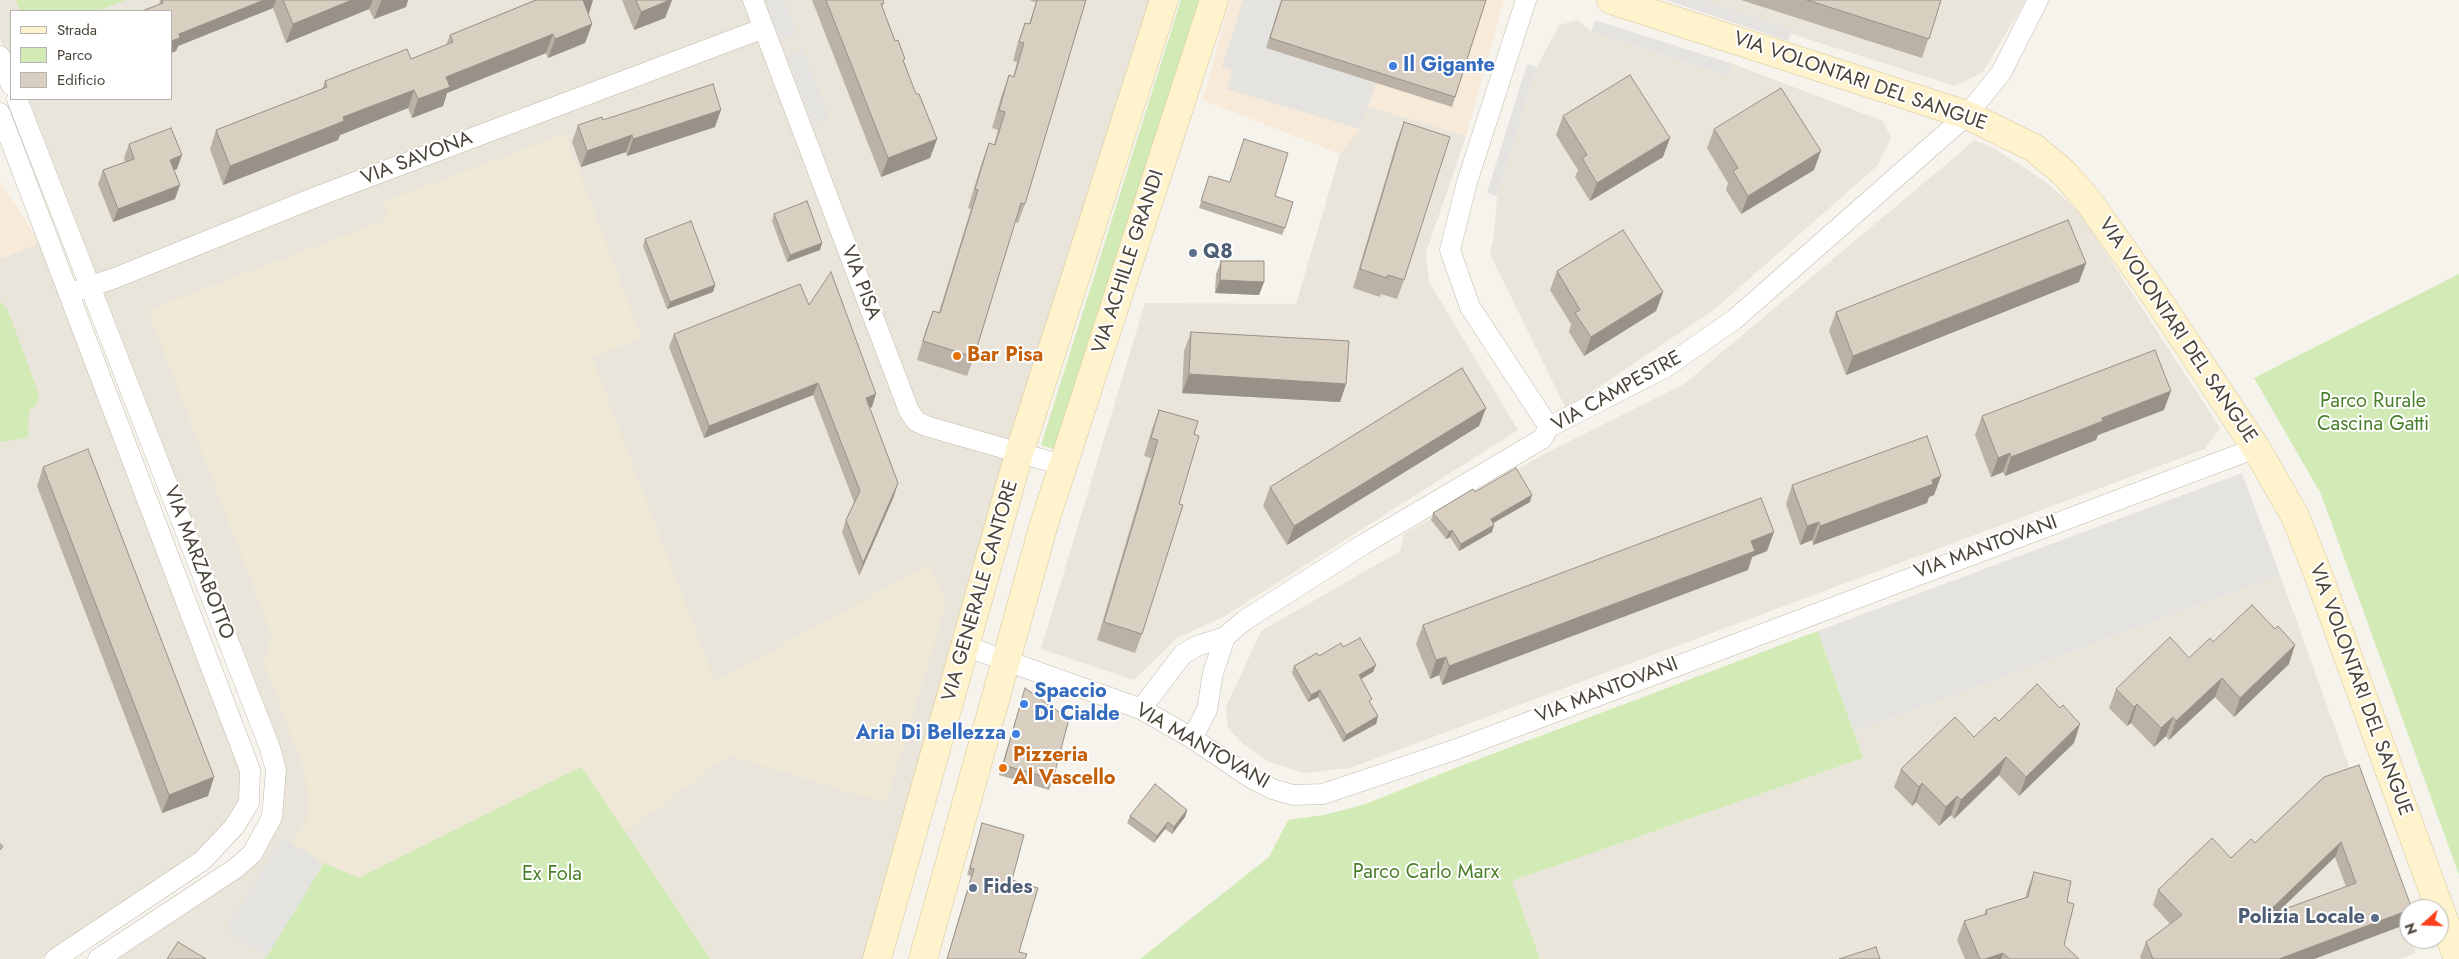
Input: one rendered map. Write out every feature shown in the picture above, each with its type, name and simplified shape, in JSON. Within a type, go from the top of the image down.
[{"type":"street","name":"VIA PISA","points":[[753,0],[909,411],[916,421],[926,426],[1062,465]]},
{"type":"street","points":[[1019,454],[1164,0]]},
{"type":"street","name":"VIA ACHILLE GRANDI","points":[[1005,659],[1062,465],[1214,0]]},
{"type":"street","points":[[1526,0],[1467,182],[1450,250],[1470,307],[1549,426]]},
{"type":"street","name":"VIA VOLONTARI DEL SANGUE","points":[[1611,0],[1967,115],[2034,148],[2064,173],[2089,202],[2256,448],[2295,516],[2318,574],[2453,954]]},
{"type":"street","name":"VIA CAMPESTRE","points":[[1141,709],[1183,654],[1197,646],[1225,638],[1245,620],[1364,544],[1542,439],[1549,426],[1666,367],[1736,319],[1967,115],[2000,73],[2038,0]]},
{"type":"street","name":"VIA SAVONA","points":[[70,294],[321,195],[764,28]]},
{"type":"street","points":[[0,56],[10,82]]},
{"type":"street","name":"VIA MARZABOTTO","points":[[17,100],[270,748],[276,770],[272,817],[252,854],[236,868],[98,959]]},
{"type":"street","name":"VIA MARZABOTTO","points":[[0,113],[250,770],[249,803],[234,828],[202,862],[55,959]]},
{"type":"street","name":"VIA MANTOVANI","points":[[966,646],[1141,709],[1192,738],[1251,778],[1272,789],[1293,795],[1323,794],[1457,748],[2256,448]]},
{"type":"street","name":"VIA GENERALE CANTORE","points":[[877,959],[1019,454]]},
{"type":"street","name":"VIA CAMPESTRE","points":[[1192,738],[1207,710],[1213,673],[1225,638]]},
{"type":"street","points":[[923,959],[1005,659]]},
{"type":"shaded area","points":[[0,0],[748,0],[902,417],[1010,459],[868,959],[109,959],[256,858],[281,799],[23,100],[172,100],[172,10],[10,10],[10,65],[0,39]]},
{"type":"shaded area","points":[[758,0],[1157,0],[1015,447],[919,418]]},
{"type":"shaded area","points":[[765,0],[784,0],[797,34],[780,40]]},
{"type":"shaded area","points":[[1230,0],[1504,0],[1466,136],[1368,106],[1360,129],[1340,154],[1203,100]]},
{"type":"shaded area","name":"Il Gigante","points":[[1243,0],[1281,0],[1267,48],[1376,83],[1360,129],[1227,89],[1232,70],[1222,67]]},
{"type":"shaded area","points":[[1666,0],[1702,0],[1792,30],[1788,41]]},
{"type":"shaded area","points":[[1685,0],[2026,0],[1983,72],[1955,86]]},
{"type":"shaded area","points":[[1578,20],[1591,32],[1728,76],[1733,64],[1883,121],[1891,138],[1877,166],[1715,309],[1566,409],[1490,254],[1494,236],[1497,196],[1537,67],[1559,25]]},
{"type":"shaded area","points":[[1595,20],[1733,64],[1728,76],[1591,32]]},
{"type":"shaded area","points":[[803,49],[829,118],[813,125],[787,56]]},
{"type":"shaded area","points":[[1527,64],[1537,67],[1497,196],[1487,193]]},
{"type":"shaded area","points":[[1368,106],[1466,136],[1426,253],[1429,282],[1518,430],[1225,616],[1177,638],[1134,680],[1041,649],[1145,303],[1296,304],[1340,154],[1360,129]]},
{"type":"shaded area","points":[[565,134],[641,337],[592,358],[715,682],[930,564],[946,604],[886,803],[728,755],[625,832],[581,767],[359,878],[324,863],[293,844],[309,815],[305,772],[264,662],[272,635],[148,310],[389,219],[383,202]]},
{"type":"shaded area","points":[[1975,140],[1997,150],[2046,182],[2080,213],[2220,428],[2205,449],[1350,768],[1304,773],[1269,762],[1244,745],[1228,728],[1226,707],[1261,631],[1400,551],[1404,534],[1544,454],[1684,384]]},
{"type":"shaded area","points":[[0,180],[40,243],[0,259]]},
{"type":"shaded area","points":[[40,243],[240,769],[242,803],[195,857],[40,959],[0,959],[0,259]]},
{"type":"shaded area","points":[[2242,473],[2280,575],[1854,732],[1818,631]]},
{"type":"shaded area","points":[[2280,575],[2399,906],[2399,949],[2415,949],[2416,953],[2400,959],[1540,959],[1512,881],[1863,758],[1854,732]]},
{"type":"shaded area","points":[[283,838],[324,863],[267,956],[225,930]]},
{"type":"green space","points":[[16,0],[126,0],[100,10],[20,10]]},
{"type":"green space","points":[[1181,0],[1201,0],[1057,450],[1041,445]]},
{"type":"green space","name":"Parco Rurale Cascina Gatti","points":[[2459,274],[2459,875],[2321,494],[2254,378]]},
{"type":"green space","points":[[0,301],[8,311],[39,394],[36,406],[29,410],[28,438],[0,442]]},
{"type":"green space","name":"Parco Carlo Marx","points":[[1818,631],[1863,758],[1512,881],[1540,959],[1140,959],[1269,857],[1288,820],[1324,815],[1363,805],[1463,765]]},
{"type":"green space","name":"Ex Fola","points":[[581,767],[711,959],[265,959],[324,863],[359,878]]},
{"type":"building","points":[[162,0],[264,0],[179,34],[180,38],[172,41],[172,10],[145,10],[163,3]]},
{"type":"building","points":[[283,0],[352,0],[293,24]]},
{"type":"building","points":[[536,0],[583,0],[592,24],[555,39],[553,34],[446,77],[450,87],[418,99],[414,90],[343,117],[344,121],[230,166],[216,130],[327,87],[325,81],[407,49],[411,59],[453,42],[450,35]]},
{"type":"building","points":[[636,0],[670,0],[641,12]]},
{"type":"building","points":[[826,0],[883,0],[884,3],[881,4],[895,41],[898,40],[905,59],[903,60],[916,94],[919,94],[937,139],[888,158]]},
{"type":"building","points":[[1037,0],[1086,0],[1025,204],[1021,203],[974,357],[923,341],[933,311],[940,313],[978,190],[975,189],[989,143],[995,145],[1005,112],[999,110],[1009,75],[1014,77],[1024,43],[1019,42],[1025,23],[1030,24]]},
{"type":"building","name":"Il Gigante","points":[[1282,0],[1486,0],[1455,97],[1270,38]]},
{"type":"building","points":[[1807,0],[1941,0],[1929,39]]},
{"type":"building","points":[[1630,75],[1670,138],[1597,183],[1582,158],[1587,155],[1563,116]]},
{"type":"building","points":[[713,84],[721,110],[633,139],[632,135],[587,151],[578,125],[602,117],[603,120]]},
{"type":"building","points":[[1781,88],[1821,151],[1748,196],[1733,171],[1738,168],[1714,129]]},
{"type":"building","points":[[1404,122],[1450,137],[1404,280],[1388,275],[1387,278],[1360,269]]},
{"type":"building","points":[[171,128],[182,155],[170,160],[180,185],[118,209],[103,170],[134,159],[129,144]]},
{"type":"building","points":[[1244,139],[1288,153],[1275,196],[1293,202],[1285,228],[1201,201],[1209,176],[1230,182]]},
{"type":"building","points":[[807,201],[822,243],[790,255],[774,214]]},
{"type":"building","points":[[2068,220],[2086,263],[1853,356],[1836,312]]},
{"type":"building","points":[[691,221],[715,285],[670,302],[645,239]]},
{"type":"building","points":[[1623,230],[1663,292],[1591,337],[1575,313],[1580,310],[1557,271]]},
{"type":"building","points":[[1221,261],[1264,261],[1264,282],[1220,280]]},
{"type":"building","points":[[831,272],[876,394],[866,398],[898,483],[863,563],[846,520],[860,491],[818,383],[709,426],[674,334],[800,284],[809,305]]},
{"type":"building","points":[[1191,332],[1349,341],[1346,384],[1189,374]]},
{"type":"building","points":[[2155,350],[2171,391],[2102,418],[2103,421],[2011,457],[2010,453],[1998,458],[1982,416]]},
{"type":"building","points":[[1462,368],[1486,408],[1294,526],[1270,487]]},
{"type":"building","points":[[1159,410],[1198,421],[1194,434],[1199,436],[1179,504],[1183,505],[1142,634],[1104,622],[1158,440],[1151,438]]},
{"type":"building","points":[[1927,436],[1941,476],[1932,480],[1933,484],[1820,526],[1819,522],[1807,526],[1792,485]]},
{"type":"building","points":[[88,449],[214,777],[169,795],[43,467]]},
{"type":"building","points":[[1516,468],[1532,495],[1491,519],[1494,525],[1461,544],[1452,530],[1449,532],[1433,513],[1473,489],[1475,492]]},
{"type":"building","points":[[1761,498],[1774,532],[1751,541],[1755,551],[1449,666],[1446,657],[1436,660],[1423,625]]},
{"type":"building","points":[[2252,605],[2275,629],[2278,626],[2295,645],[2240,698],[2222,678],[2176,721],[2173,717],[2161,728],[2137,704],[2134,707],[2116,689],[2170,637],[2189,658],[2210,638],[2213,642]]},
{"type":"building","points":[[1360,638],[1376,665],[1359,675],[1372,699],[1369,701],[1378,716],[1346,735],[1320,690],[1311,695],[1294,666],[1317,653],[1319,656],[1341,643],[1343,647]]},
{"type":"building","points":[[2037,684],[2060,708],[2063,705],[2080,724],[2026,777],[2006,757],[1961,800],[1957,796],[1946,807],[1922,783],[1919,787],[1901,769],[1955,717],[1974,737],[1995,717],[1999,721]]},
{"type":"building","points":[[1025,688],[1069,719],[1053,779],[1003,765]]},
{"type":"building","points":[[2359,765],[2408,899],[2399,899],[2399,914],[2279,959],[2153,959],[2146,942],[2182,915],[2158,890],[2212,838],[2231,858],[2251,839],[2255,843],[2324,777]],"holes":[[[2341,842],[2356,883],[2263,917]]]},
{"type":"building","points":[[1155,784],[1187,810],[1174,827],[1168,822],[1157,836],[1130,816]]},
{"type":"building","points":[[982,823],[1024,835],[1012,880],[1038,888],[1019,952],[1027,954],[1025,959],[947,959],[974,869],[970,868]]},
{"type":"building","points":[[2034,872],[2071,881],[2067,902],[2074,904],[2064,945],[2079,959],[2010,959],[2003,953],[1980,959],[1964,921],[1987,914],[1986,910],[2028,897]]},
{"type":"building","points":[[178,942],[206,959],[167,959]]},
{"type":"building","points":[[1876,947],[1880,959],[1839,959]]},
{"type":"place","name":"Il Gigante","points":[[1393,66]]},
{"type":"place","name":"Q8","points":[[1193,253]]},
{"type":"place","name":"Bar Pisa","points":[[957,356]]},
{"type":"place","name":"Spaccio Di Cialde","points":[[1024,704]]},
{"type":"place","name":"Aria Di Bellezza","points":[[1016,734]]},
{"type":"place","name":"Pizzeria Al Vascello","points":[[1003,768]]},
{"type":"place","name":"Fides","points":[[973,888]]},
{"type":"place","name":"Polizia Locale","points":[[2375,918]]}]
